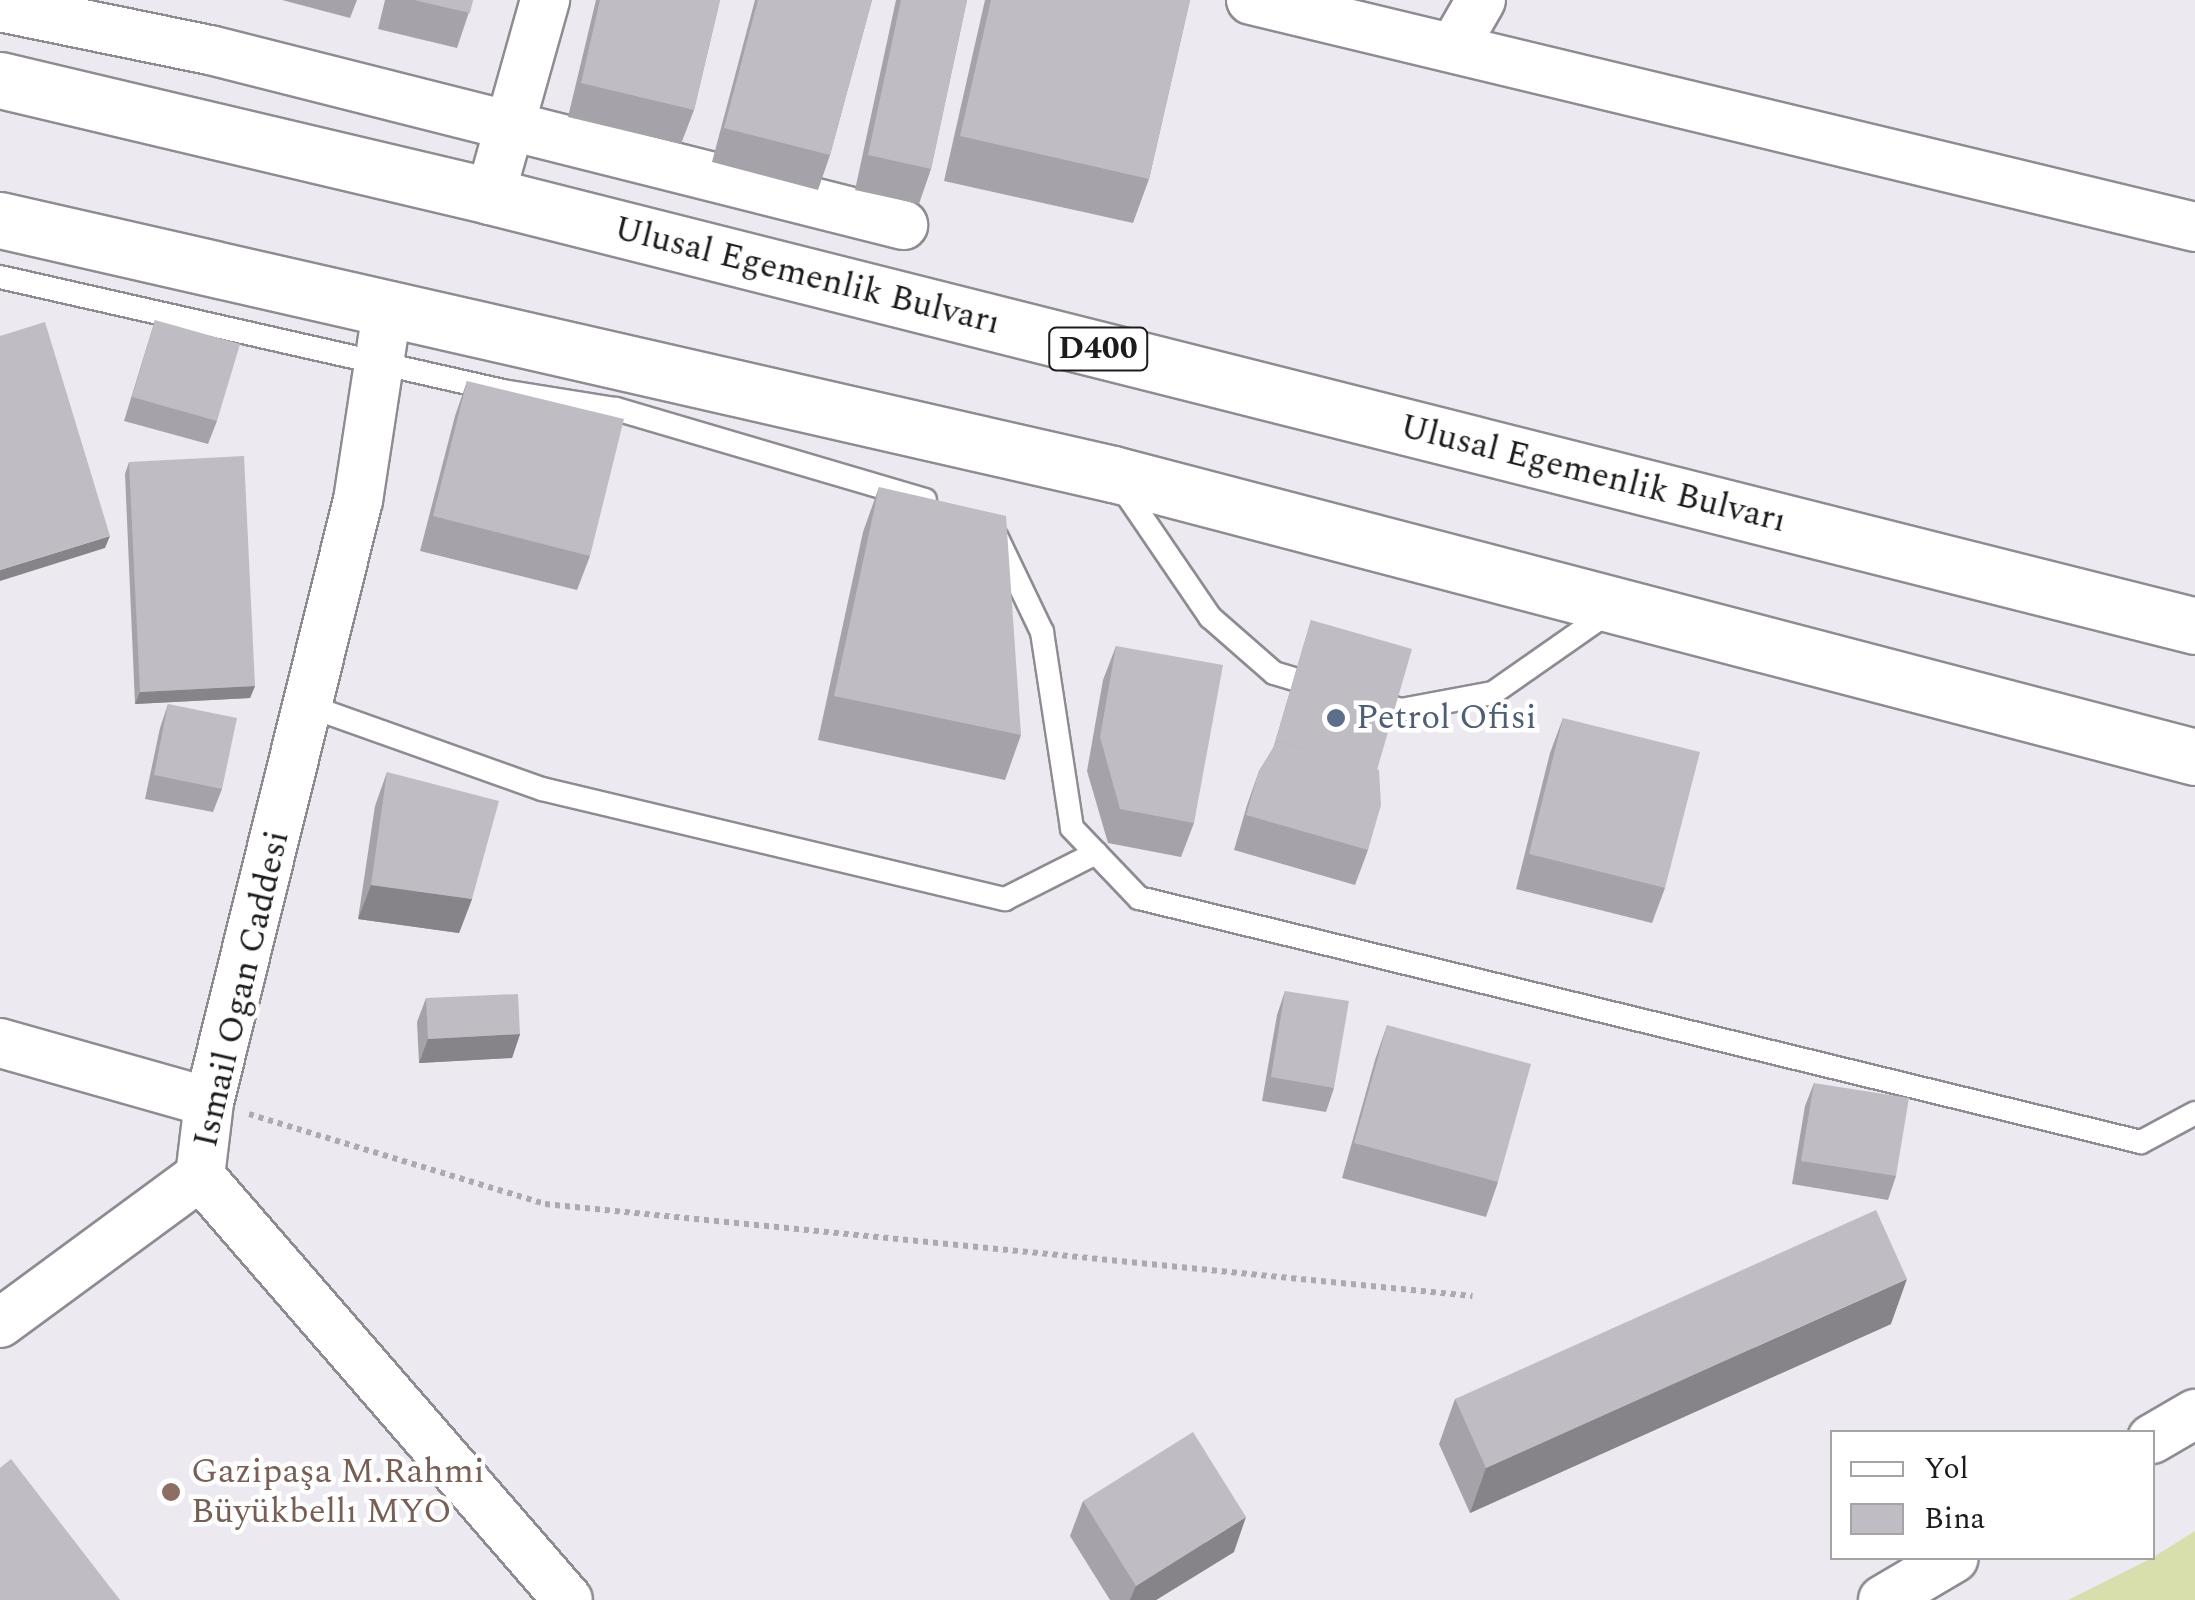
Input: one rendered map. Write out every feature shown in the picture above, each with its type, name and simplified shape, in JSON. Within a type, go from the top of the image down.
[{"type":"highway","name":"Ulusal Egemenlik Bulvarı","points":[[0,80],[490,196],[2195,626]]},
{"type":"highway","points":[[0,220],[384,337],[1113,474],[2195,757]]},
{"type":"street","points":[[490,196],[545,0]]},
{"type":"street","points":[[1251,0],[2195,227]]},
{"type":"street","points":[[1454,47],[1481,0]]},
{"type":"street","points":[[0,8],[210,50],[903,225]]},
{"type":"street","name":"Ismail Ogan Caddesi","points":[[384,337],[358,500],[209,1102],[200,1176],[568,1600]]},
{"type":"street","points":[[0,1043],[209,1102]]},
{"type":"street","points":[[0,1323],[200,1176]]},
{"type":"street","points":[[2155,1437],[2195,1414]]},
{"type":"street","points":[[1883,1600],[1951,1560]]},
{"type":"lane","points":[[0,277],[384,337],[950,507]]},
{"type":"lane","points":[[1113,474],[1210,617],[1274,673],[1400,710],[1493,693],[1618,606]]},
{"type":"lane","points":[[987,518],[1042,632],[1072,828],[1138,898],[2141,1142],[2195,1113]]},
{"type":"lane","points":[[310,706],[542,789],[1005,899],[1096,852]]},
{"type":"path","points":[[209,1102],[545,1204],[1472,1296]]},
{"type":"green space","points":[[2195,1531],[2195,1600],[2068,1600],[2155,1560],[2155,1556]]},
{"type":"building","points":[[414,0],[473,0],[470,13]]},
{"type":"building","points":[[600,0],[720,0],[694,110],[581,83]]},
{"type":"building","points":[[758,0],[872,0],[830,155],[724,128]]},
{"type":"building","points":[[901,0],[967,0],[931,169],[868,155]]},
{"type":"building","points":[[991,0],[1190,0],[1149,179],[960,136]]},
{"type":"building","points":[[155,320],[240,344],[217,421],[132,397]]},
{"type":"building","points":[[45,322],[110,536],[0,570],[0,336]]},
{"type":"building","points":[[467,381],[624,419],[590,556],[433,516]]},
{"type":"building","points":[[244,456],[255,686],[140,692],[129,462]]},
{"type":"building","points":[[879,487],[1006,516],[1021,735],[834,696]]},
{"type":"building","name":"Petrol Ofisi","points":[[1311,620],[1412,649],[1377,770],[1277,741],[1274,746]]},
{"type":"building","points":[[1116,646],[1223,665],[1194,823],[1120,809],[1100,737]]},
{"type":"building","points":[[168,704],[237,718],[222,789],[154,775]]},
{"type":"building","points":[[1563,718],[1700,752],[1665,888],[1529,854]]},
{"type":"building","points":[[1277,741],[1379,770],[1381,805],[1368,850],[1246,815],[1259,771]]},
{"type":"building","points":[[387,772],[499,801],[472,899],[371,885]]},
{"type":"building","points":[[1285,991],[1349,1001],[1334,1088],[1271,1077]]},
{"type":"building","points":[[518,994],[520,1034],[428,1039],[426,998]]},
{"type":"building","points":[[1387,1025],[1531,1064],[1498,1182],[1354,1143]]},
{"type":"building","points":[[1814,1083],[1909,1098],[1896,1176],[1801,1161]]},
{"type":"building","points":[[1876,1210],[1907,1279],[1486,1468],[1455,1399]]},
{"type":"building","points":[[1193,1432],[1246,1517],[1136,1586],[1083,1501]]},
{"type":"building","points":[[11,1459],[120,1600],[0,1600],[0,1468]]},
{"type":"place","name":"Petrol Ofisi","points":[[1336,718]]},
{"type":"place","name":"Gazipaşa M.Rahmi Büyükbellı MYO","points":[[171,1492]]}]
